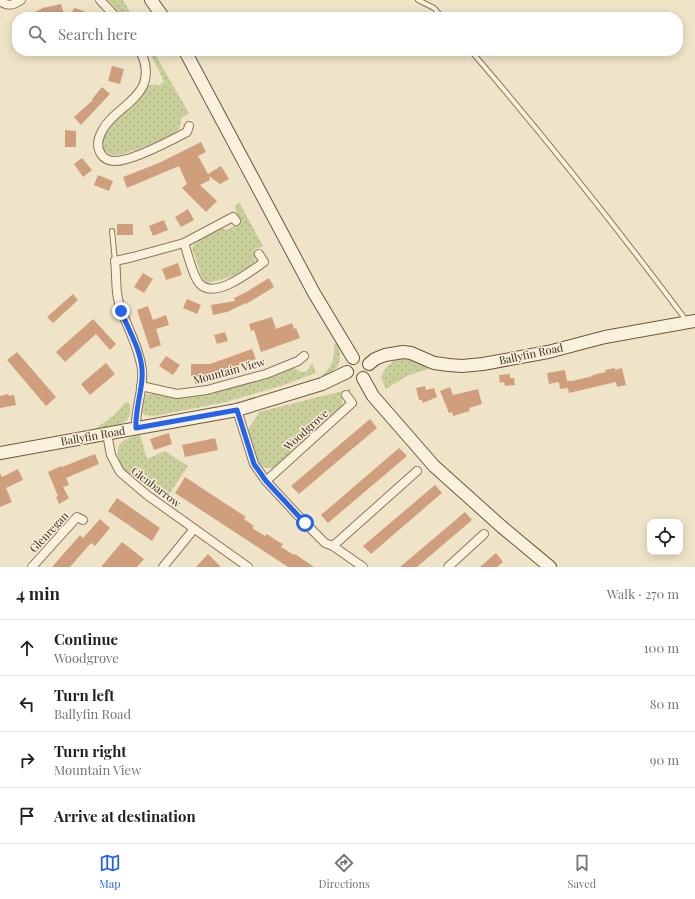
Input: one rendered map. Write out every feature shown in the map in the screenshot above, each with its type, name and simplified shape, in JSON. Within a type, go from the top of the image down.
[{"type":"street","points":[[0,1],[4,4],[12,5],[21,0]]},
{"type":"street","points":[[100,0],[111,12]]},
{"type":"street","points":[[151,0],[159,12]]},
{"type":"street","points":[[142,56],[146,71],[142,87],[135,97],[103,128],[97,144],[100,154],[106,159],[112,161],[124,160],[171,141],[187,132],[189,126]]},
{"type":"street","points":[[188,56],[314,293],[353,358]]},
{"type":"street","points":[[136,428],[136,412],[143,378],[140,358],[118,301],[115,260],[133,257],[184,243],[232,217],[236,221]]},
{"type":"street","points":[[184,243],[197,278],[202,286],[209,289],[230,284],[264,262],[259,254]]},
{"type":"street","name":"Ballyfin Road","points":[[369,364],[375,359],[385,355],[403,352],[434,363],[462,366],[483,364],[548,352],[605,337],[691,321]]},
{"type":"street","points":[[362,357],[370,367],[368,374],[360,380],[352,378],[347,372],[348,362],[353,358],[362,357]]},
{"type":"street","name":"Mountain View","points":[[141,386],[177,394],[198,392],[249,379],[302,362]]},
{"type":"street","name":"Ballyfin Road","points":[[0,453],[237,410],[322,384],[347,372]]},
{"type":"street","points":[[363,378],[373,396],[434,466],[502,528],[550,567]]},
{"type":"street","name":"Woodgrove","points":[[266,481],[352,403],[346,395]]},
{"type":"street","points":[[237,410],[254,464],[266,481],[325,543],[333,546],[363,567]]},
{"type":"street","name":"Glenbarrow","points":[[106,434],[111,454],[120,472],[147,495],[248,567]]},
{"type":"street","points":[[333,546],[417,471]]},
{"type":"street","name":"Glenregan","points":[[32,567],[77,517],[83,520]]},
{"type":"street","points":[[163,567],[194,529]]},
{"type":"street","points":[[448,567],[484,534]]},
{"type":"lane","points":[[418,0],[434,8],[438,12]]},
{"type":"lane","points":[[475,56],[517,105],[691,321]]},
{"type":"lane","points":[[112,231],[115,260]]},
{"type":"green space","points":[[107,0],[123,0],[130,12],[120,12]]},
{"type":"green space","points":[[152,56],[156,56],[189,113],[181,118],[181,124],[178,130],[167,137],[129,152],[116,155],[108,154],[102,147],[101,140],[108,127],[147,86],[155,84],[159,86],[164,81]]},
{"type":"green space","points":[[239,202],[263,246],[254,250],[255,260],[241,272],[218,281],[206,282],[202,278],[192,248],[201,239],[220,228],[227,230],[236,225],[239,221],[235,206]]},
{"type":"green space","points":[[338,342],[340,359],[338,364],[333,372],[323,379],[321,376],[331,365],[334,353],[334,344]]},
{"type":"green space","points":[[407,357],[426,363],[428,369],[407,376],[386,389],[381,378],[385,369],[394,361]]},
{"type":"green space","points":[[312,363],[316,373],[281,386],[222,403],[154,416],[144,415],[141,411],[145,396],[147,394],[153,394],[153,392],[179,398],[193,397],[226,389],[293,367],[304,372]]},
{"type":"green space","points":[[350,389],[351,391],[342,399],[343,406],[341,409],[273,468],[266,468],[257,461],[252,448],[248,429],[259,412]]},
{"type":"green space","points":[[126,402],[130,404],[130,414],[125,422],[110,428],[95,429],[114,415]]},
{"type":"green space","points":[[140,435],[147,459],[165,451],[188,466],[166,499],[122,469],[118,455],[119,445],[127,439]]},
{"type":"building","points":[[61,4],[63,12],[35,12],[43,8]]},
{"type":"building","points":[[74,8],[85,12],[72,12]]},
{"type":"building","points":[[112,66],[124,69],[120,84],[108,81]]},
{"type":"building","points":[[102,87],[110,94],[81,125],[74,117],[93,100],[92,99]]},
{"type":"building","points":[[65,130],[76,131],[76,147],[65,147]]},
{"type":"building","points":[[201,142],[206,152],[198,156],[208,174],[221,166],[229,179],[220,184],[209,176],[210,180],[200,185],[217,201],[206,212],[182,188],[187,184],[179,166],[127,188],[123,177],[159,163]]},
{"type":"building","points":[[82,158],[92,170],[83,177],[74,164]]},
{"type":"building","points":[[98,175],[113,181],[109,191],[94,185]]},
{"type":"building","points":[[188,209],[194,220],[181,227],[175,217]]},
{"type":"building","points":[[164,220],[168,230],[153,236],[149,226]]},
{"type":"building","points":[[117,224],[133,224],[133,235],[117,235]]},
{"type":"building","points":[[178,263],[182,275],[166,280],[162,269]]},
{"type":"building","points":[[143,273],[153,279],[144,293],[134,287]]},
{"type":"building","points":[[269,278],[274,287],[246,304],[227,312],[213,315],[211,305],[235,301],[234,298]]},
{"type":"building","points":[[73,294],[78,300],[53,323],[47,317]]},
{"type":"building","points":[[187,299],[201,305],[197,314],[183,308]]},
{"type":"building","points":[[148,306],[153,320],[166,315],[169,325],[156,329],[161,345],[150,349],[137,310]]},
{"type":"building","points":[[272,317],[276,329],[292,323],[300,338],[261,352],[254,330],[251,331],[249,324]]},
{"type":"building","points":[[93,319],[116,344],[110,350],[96,334],[65,362],[56,352]]},
{"type":"building","points":[[225,332],[228,341],[217,344],[214,335]]},
{"type":"building","points":[[252,349],[256,359],[205,377],[191,376],[191,364],[210,364]]},
{"type":"building","points":[[17,352],[56,397],[46,406],[7,360]]},
{"type":"building","points":[[166,356],[180,365],[173,375],[159,366]]},
{"type":"building","points":[[106,363],[115,374],[90,395],[81,384]]},
{"type":"building","points":[[615,368],[615,370],[622,368],[626,385],[617,387],[616,382],[569,393],[568,388],[560,389],[559,382],[549,384],[547,373],[565,370],[567,381],[572,381],[593,376],[592,375],[606,372],[605,370]]},
{"type":"building","points":[[510,374],[510,378],[514,378],[515,385],[505,386],[504,382],[500,383],[499,375]]},
{"type":"building","points":[[425,386],[426,390],[434,388],[437,397],[423,403],[422,400],[419,400],[416,388]]},
{"type":"building","points":[[450,387],[453,395],[478,389],[482,404],[469,408],[470,411],[453,416],[452,412],[449,413],[440,391]]},
{"type":"building","points":[[8,394],[9,396],[14,395],[16,405],[0,408],[0,396]]},
{"type":"building","points":[[370,419],[377,428],[299,494],[291,486]]},
{"type":"building","points":[[169,433],[172,444],[154,450],[150,439]]},
{"type":"building","points":[[215,438],[218,450],[185,457],[182,445]]},
{"type":"building","points":[[399,448],[407,456],[328,523],[321,515]]},
{"type":"building","points":[[95,454],[99,464],[66,478],[69,485],[63,487],[69,498],[59,504],[56,497],[58,496],[48,472]]},
{"type":"building","points":[[18,469],[23,480],[6,488],[12,502],[0,507],[0,473],[2,477]]},
{"type":"building","points":[[185,477],[246,517],[244,519],[254,526],[252,528],[265,536],[267,534],[283,544],[281,547],[294,555],[295,554],[314,567],[288,567],[175,493]]},
{"type":"building","points":[[435,485],[442,493],[371,554],[363,546]]},
{"type":"building","points":[[117,498],[160,528],[152,541],[108,511]]},
{"type":"building","points":[[465,512],[472,520],[417,567],[400,567]]},
{"type":"building","points":[[100,519],[110,528],[95,546],[91,543],[70,567],[52,567],[80,535],[83,538]]},
{"type":"building","points":[[122,542],[144,559],[137,567],[101,567]]},
{"type":"building","points":[[496,553],[503,562],[497,567],[480,567]]},
{"type":"building","points":[[208,554],[221,567],[196,567]]},
{"type":"route","points":[[121,311],[137,347],[142,369],[143,378],[136,412],[136,428],[237,410],[254,464],[266,481],[305,523]]}]
